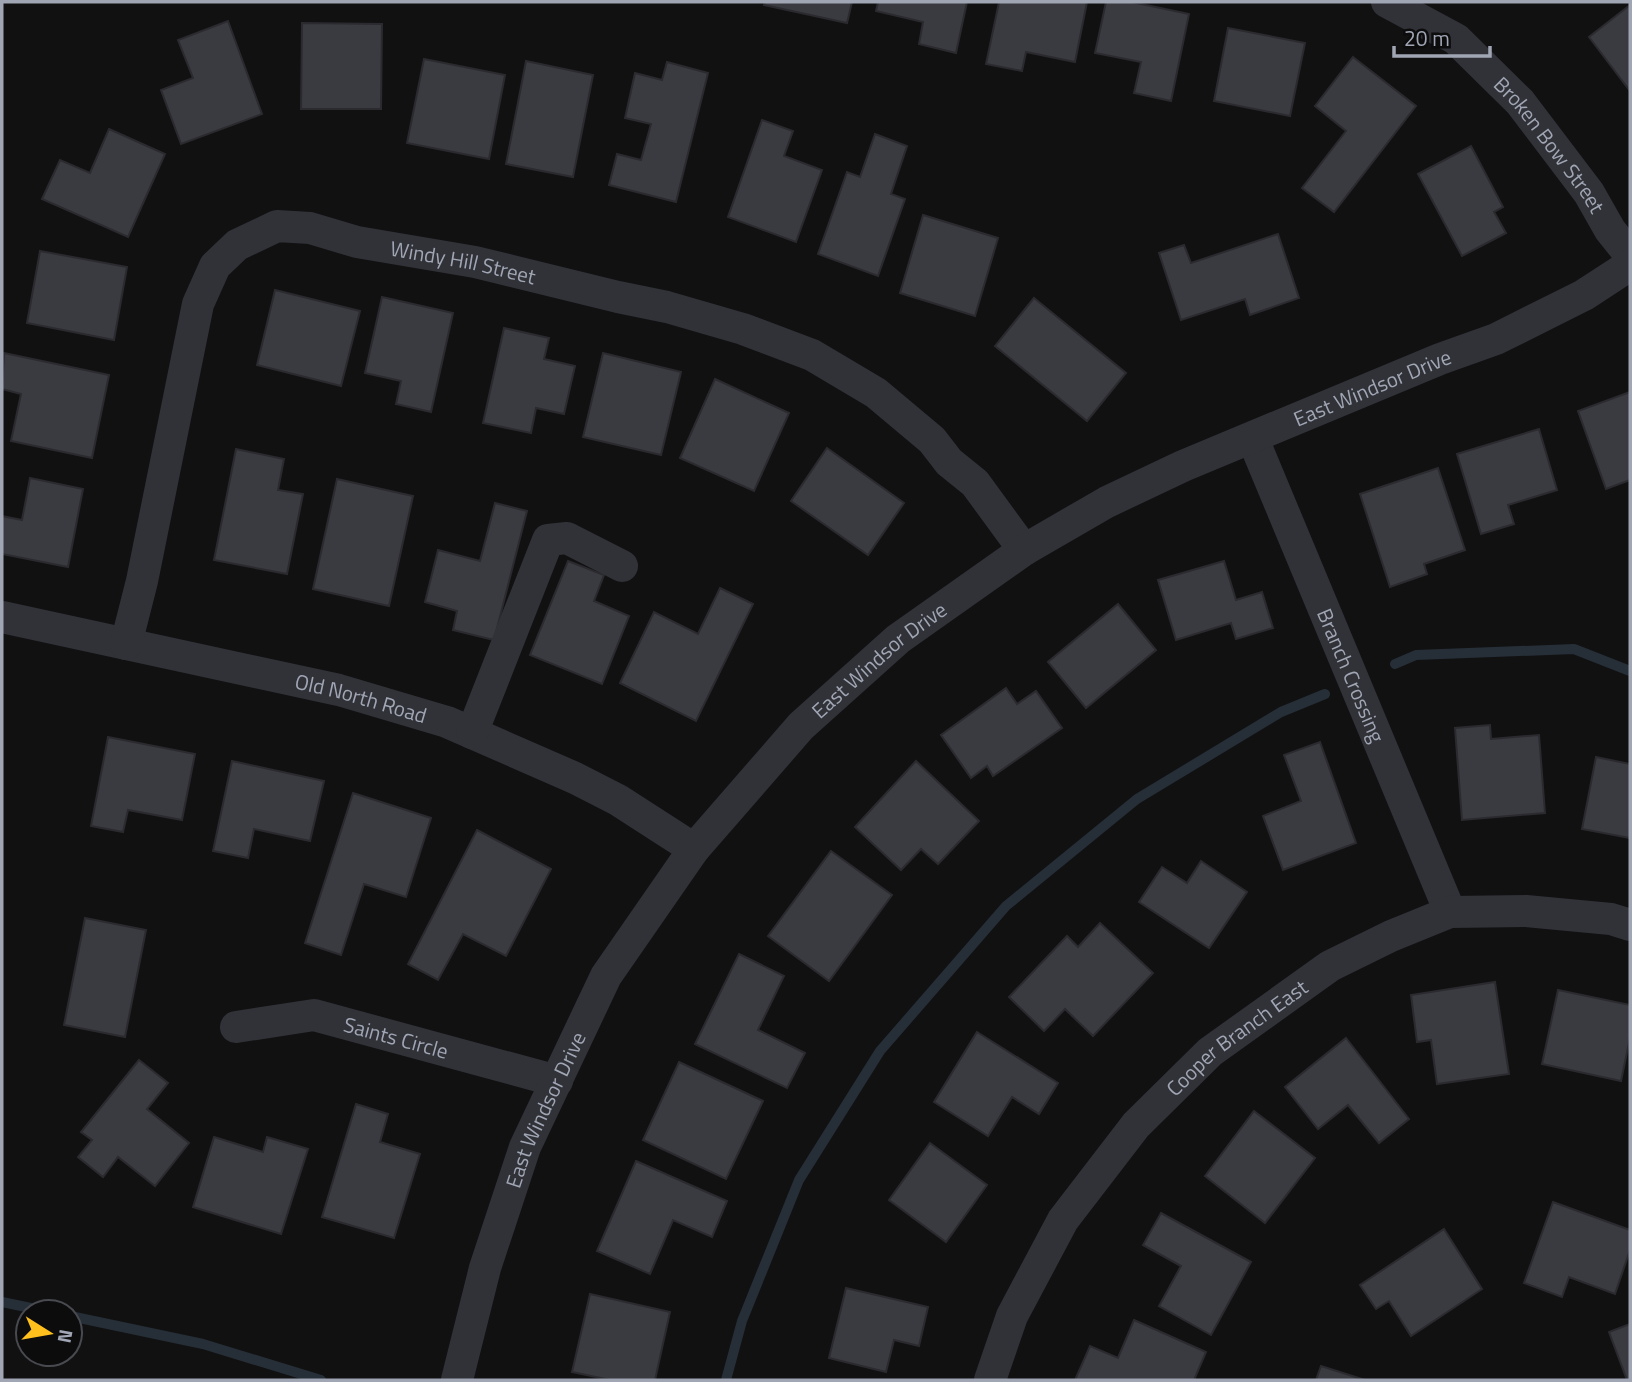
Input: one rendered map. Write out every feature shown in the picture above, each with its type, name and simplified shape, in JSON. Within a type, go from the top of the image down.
[{"type":"street","name":"Broken Bow Street","points":[[1387,2],[1456,39],[1520,102],[1589,193],[1610,230],[1630,254]]},
{"type":"street","name":"Windy Hill Street","points":[[126,644],[142,581],[198,304],[215,266],[237,245],[277,226],[310,228],[357,242],[475,262],[667,307],[743,329],[812,355],[876,393],[932,440],[949,462],[975,483],[1024,550]]},
{"type":"street","name":"East Windsor Drive","points":[[457,1380],[485,1268],[525,1147],[606,976],[694,849],[801,726],[898,639],[1024,550],[1107,502],[1183,466],[1440,359],[1496,340],[1584,295],[1630,265]]},
{"type":"street","name":"Branch Crossing","points":[[1253,439],[1450,912]]},
{"type":"street","points":[[472,733],[548,540],[567,538],[622,566]]},
{"type":"street","name":"Old North Road","points":[[2,617],[339,690],[447,722],[618,800],[694,849]]},
{"type":"street","name":"Cooper Branch East","points":[[990,1380],[1012,1315],[1063,1220],[1136,1125],[1210,1052],[1330,966],[1391,936],[1450,912],[1526,911],[1611,919],[1630,925]]},
{"type":"street","name":"Saints Circle","points":[[236,1027],[314,1015],[556,1081]]},
{"type":"building","points":[[765,2],[852,2],[847,23],[764,5]]},
{"type":"building","points":[[878,2],[967,2],[956,53],[919,44],[923,22],[876,11]]},
{"type":"building","points":[[999,2],[1087,2],[1075,62],[1026,52],[1022,71],[986,64]]},
{"type":"building","points":[[1106,2],[1132,2],[1189,14],[1171,101],[1134,93],[1141,62],[1095,53]]},
{"type":"building","points":[[1630,5],[1630,91],[1589,37]]},
{"type":"building","points":[[228,21],[262,114],[181,144],[161,90],[193,78],[178,40]]},
{"type":"building","points":[[302,23],[382,24],[381,109],[301,109]]},
{"type":"building","points":[[1228,28],[1305,43],[1290,116],[1214,101]]},
{"type":"building","points":[[1353,57],[1416,106],[1334,212],[1302,188],[1346,131],[1315,106]]},
{"type":"building","points":[[424,59],[505,75],[489,159],[407,143]]},
{"type":"building","points":[[526,61],[593,75],[573,177],[506,164]]},
{"type":"building","points":[[667,62],[708,73],[676,202],[609,185],[617,154],[641,160],[651,124],[625,118],[635,73],[662,80]]},
{"type":"building","points":[[762,120],[793,131],[784,156],[822,170],[796,242],[728,217]]},
{"type":"building","points":[[109,129],[165,154],[128,237],[42,199],[60,160],[90,173]]},
{"type":"building","points":[[875,134],[907,146],[891,194],[905,199],[878,276],[818,254],[847,172],[860,177]]},
{"type":"building","points":[[1471,146],[1503,207],[1494,212],[1506,233],[1462,256],[1418,174]]},
{"type":"building","points":[[923,215],[998,238],[975,316],[900,293]]},
{"type":"building","points":[[1278,234],[1299,298],[1250,315],[1245,299],[1181,320],[1159,253],[1184,245],[1191,263]]},
{"type":"building","points":[[40,251],[127,267],[114,340],[27,323]]},
{"type":"building","points":[[275,290],[360,311],[341,386],[257,365]]},
{"type":"building","points":[[382,297],[453,313],[431,412],[396,404],[401,381],[365,373]]},
{"type":"building","points":[[1034,298],[1126,373],[1087,421],[995,346]]},
{"type":"building","points":[[504,328],[549,338],[544,359],[575,366],[564,414],[536,408],[531,433],[483,423]]},
{"type":"building","points":[[4,353],[109,375],[92,458],[11,441],[21,394],[2,389]]},
{"type":"building","points":[[603,353],[681,372],[661,455],[583,437]]},
{"type":"building","points":[[715,379],[789,413],[754,491],[680,458]]},
{"type":"building","points":[[1630,392],[1630,480],[1606,489],[1578,411]]},
{"type":"building","points":[[1539,429],[1557,490],[1508,505],[1514,524],[1481,534],[1457,454]]},
{"type":"building","points":[[827,448],[904,503],[868,555],[791,501]]},
{"type":"building","points":[[236,449],[284,459],[278,490],[303,494],[287,574],[214,560]]},
{"type":"building","points":[[1438,468],[1465,550],[1424,564],[1427,574],[1390,587],[1360,494]]},
{"type":"building","points":[[30,478],[83,489],[68,567],[2,554],[2,516],[22,520]]},
{"type":"building","points":[[337,479],[413,496],[389,606],[313,589]]},
{"type":"building","points":[[495,503],[527,511],[494,640],[453,630],[457,611],[425,602],[438,550],[480,561]]},
{"type":"building","points":[[568,561],[604,575],[594,601],[629,616],[602,684],[530,655]]},
{"type":"building","points":[[1224,561],[1236,600],[1262,592],[1273,628],[1236,639],[1231,623],[1176,640],[1158,580]]},
{"type":"building","points":[[720,588],[753,604],[696,721],[620,683],[654,612],[698,634]]},
{"type":"building","points":[[1118,604],[1156,650],[1086,708],[1048,662]]},
{"type":"building","points":[[1006,688],[1017,704],[1036,691],[1062,728],[993,776],[987,766],[971,778],[941,735]]},
{"type":"building","points":[[1490,725],[1491,739],[1539,735],[1545,813],[1462,820],[1455,728]]},
{"type":"building","points":[[108,737],[195,754],[182,820],[128,810],[123,832],[91,826]]},
{"type":"building","points":[[1320,742],[1356,843],[1283,870],[1263,816],[1301,801],[1284,755]]},
{"type":"building","points":[[1596,757],[1630,764],[1630,838],[1582,829]]},
{"type":"building","points":[[232,761],[324,781],[310,841],[254,829],[248,858],[213,851]]},
{"type":"building","points":[[916,761],[979,821],[938,864],[921,849],[901,870],[855,827]]},
{"type":"building","points":[[353,793],[431,818],[406,897],[364,884],[341,955],[305,943]]},
{"type":"building","points":[[477,830],[551,869],[506,956],[463,934],[438,980],[408,964]]},
{"type":"building","points":[[831,851],[892,895],[829,981],[768,936]]},
{"type":"building","points":[[1201,861],[1247,892],[1209,948],[1139,902],[1162,867],[1187,883]]},
{"type":"building","points":[[85,918],[146,930],[125,1037],[64,1025]]},
{"type":"building","points":[[1100,923],[1153,973],[1093,1036],[1065,1009],[1044,1031],[1009,997],[1067,936],[1078,947]]},
{"type":"building","points":[[739,954],[784,976],[758,1030],[805,1053],[787,1088],[695,1044]]},
{"type":"building","points":[[1495,982],[1509,1074],[1437,1084],[1431,1040],[1417,1042],[1411,995]]},
{"type":"building","points":[[1558,990],[1630,1005],[1630,1038],[1621,1081],[1542,1064]]},
{"type":"building","points":[[977,1032],[1058,1083],[1039,1114],[1012,1097],[988,1136],[934,1102]]},
{"type":"building","points":[[1346,1038],[1409,1119],[1379,1143],[1348,1105],[1318,1129],[1285,1087]]},
{"type":"building","points":[[139,1060],[168,1083],[147,1109],[189,1143],[155,1186],[118,1157],[103,1177],[78,1157],[92,1140],[81,1132]]},
{"type":"building","points":[[679,1062],[763,1101],[726,1179],[643,1140]]},
{"type":"building","points":[[356,1104],[388,1114],[380,1142],[420,1154],[394,1238],[322,1217]]},
{"type":"building","points":[[1254,1111],[1315,1158],[1265,1223],[1205,1176]]},
{"type":"building","points":[[214,1137],[263,1152],[267,1137],[308,1149],[281,1234],[193,1207]]},
{"type":"building","points":[[930,1143],[987,1185],[946,1242],[889,1200]]},
{"type":"building","points":[[636,1161],[727,1201],[712,1237],[673,1220],[650,1274],[597,1251]]},
{"type":"building","points":[[1553,1202],[1630,1230],[1630,1250],[1615,1294],[1569,1277],[1562,1297],[1524,1283]]},
{"type":"building","points":[[1161,1213],[1251,1262],[1211,1335],[1159,1306],[1181,1266],[1143,1245]]},
{"type":"building","points":[[1444,1229],[1482,1289],[1411,1336],[1389,1301],[1376,1309],[1360,1285]]},
{"type":"building","points":[[846,1288],[928,1307],[919,1346],[894,1340],[886,1372],[829,1358]]},
{"type":"building","points":[[590,1294],[670,1312],[655,1380],[610,1380],[572,1372]]},
{"type":"building","points":[[1134,1320],[1206,1352],[1194,1380],[1075,1380],[1090,1346],[1118,1358]]},
{"type":"building","points":[[1630,1324],[1630,1380],[1627,1380],[1609,1332]]},
{"type":"building","points":[[1321,1366],[1365,1380],[1316,1380]]},
{"type":"waterway","points":[[1395,664],[1416,655],[1574,649],[1630,671]]},
{"type":"waterway","points":[[726,1380],[742,1321],[799,1180],[880,1051],[1006,906],[1137,799],[1281,712],[1325,694]]},
{"type":"waterway","points":[[2,1302],[14,1304]]},
{"type":"waterway","points":[[84,1319],[203,1344],[321,1380]]}]
